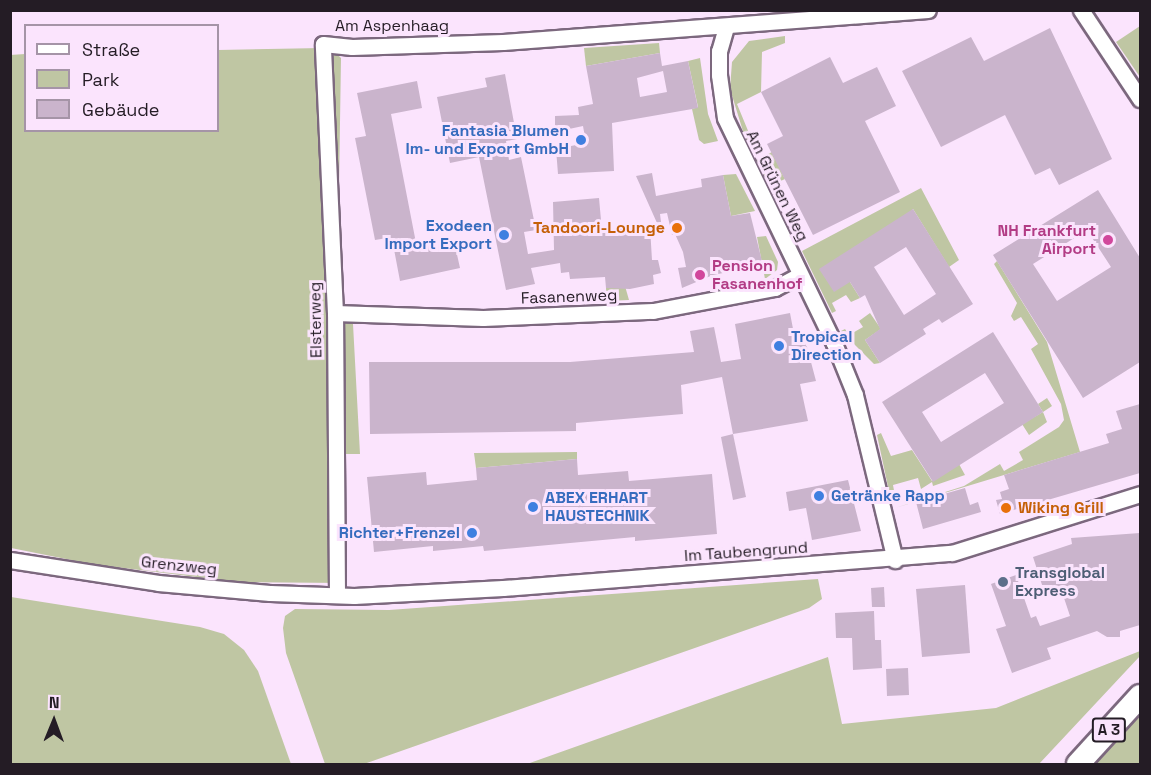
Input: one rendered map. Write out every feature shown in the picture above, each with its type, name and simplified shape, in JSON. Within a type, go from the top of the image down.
[{"type":"highway","name":"A 3","points":[[1078,765],[1140,696]]},
{"type":"street","name":"Am Aspenhaag","points":[[323,44],[352,47],[503,42],[928,10]]},
{"type":"street","points":[[1081,10],[1140,99]]},
{"type":"street","name":"Am Grünen Weg","points":[[726,27],[719,51],[719,75],[725,118],[799,275],[834,343],[855,395],[895,560]]},
{"type":"street","name":"Elsterweg","points":[[323,44],[335,313],[341,596]]},
{"type":"street","name":"Fasanenweg","points":[[335,313],[483,318],[642,311],[775,288],[799,275]]},
{"type":"street","name":"Im Taubengrund","points":[[341,596],[895,560],[964,551],[1140,494]]},
{"type":"street","name":"Grenzweg","points":[[10,560],[158,583],[341,596]]},
{"type":"green space","points":[[1140,26],[1140,77],[1116,42]]},
{"type":"green space","points":[[785,36],[785,43],[762,52],[761,92],[737,104],[751,138],[746,141],[730,89],[732,62],[749,41]]},
{"type":"green space","points":[[659,43],[660,53],[586,66],[584,48]]},
{"type":"green space","points":[[322,48],[332,49],[341,58],[337,319],[353,324],[360,454],[342,454],[345,583],[237,582],[91,564],[11,548],[10,55],[24,54],[24,132],[219,132],[219,50]]},
{"type":"green space","points":[[700,58],[708,114],[718,141],[704,144],[699,140],[692,109],[698,107],[688,61]]},
{"type":"green space","points":[[772,152],[785,179],[774,184],[765,181],[755,161]]},
{"type":"green space","points":[[736,174],[755,211],[731,216],[723,175]]},
{"type":"green space","points":[[921,188],[959,260],[949,267],[913,209],[850,282],[860,298],[851,302],[846,295],[832,303],[836,311],[832,313],[802,251]]},
{"type":"green space","points":[[766,236],[778,262],[777,270],[765,279],[757,237]]},
{"type":"green space","points":[[997,261],[1047,342],[1080,452],[895,508],[964,486],[1000,464],[1004,471],[1023,460],[1019,452],[1059,427],[1064,420],[1061,404],[1031,349],[1038,344],[1021,317],[1014,321],[1011,316],[1017,303],[994,264]]},
{"type":"green space","points":[[625,286],[629,300],[607,301],[606,288]]},
{"type":"green space","points":[[870,313],[881,329],[865,340],[880,363],[874,364],[841,331],[845,329],[849,335],[863,327],[859,321]]},
{"type":"green space","points":[[1047,398],[1052,406],[1043,412],[1038,404]]},
{"type":"green space","points":[[1043,412],[1047,422],[1029,435],[1022,424]]},
{"type":"green space","points":[[881,433],[891,456],[912,450],[932,481],[959,464],[965,475],[933,486],[932,482],[921,489],[918,478],[893,485],[895,496],[890,496],[877,435]]},
{"type":"green space","points":[[577,452],[577,459],[476,468],[474,453]]},
{"type":"green space","points":[[818,579],[822,599],[809,608],[364,764],[325,764],[286,653],[283,628],[285,616],[295,609],[389,610]]},
{"type":"green space","points":[[11,597],[200,627],[224,634],[244,650],[258,671],[291,764],[11,764]]},
{"type":"green space","points":[[1140,651],[1140,656],[1039,764],[527,764],[828,657],[842,724],[996,708]]},
{"type":"green space","points":[[1140,709],[1140,764],[1088,764]]},
{"type":"building","points":[[1050,28],[1112,159],[1059,185],[1050,168],[1035,175],[1005,115],[941,147],[902,71],[971,37],[984,61]]},
{"type":"building","points":[[660,53],[662,66],[688,61],[698,108],[612,123],[614,171],[558,174],[556,149],[586,143],[583,126],[555,132],[555,116],[579,115],[578,107],[593,104],[586,66]],"holes":[[[663,71],[667,92],[640,97],[637,78]]]},
{"type":"building","points":[[830,57],[843,83],[877,67],[896,106],[865,121],[900,192],[813,235],[767,144],[783,136],[761,92]]},
{"type":"building","points":[[505,74],[517,139],[506,141],[509,160],[521,157],[536,230],[524,232],[528,254],[554,250],[553,202],[599,198],[602,231],[650,227],[652,260],[658,260],[661,273],[653,275],[654,284],[630,289],[606,288],[605,277],[570,279],[569,272],[561,273],[560,263],[531,268],[535,284],[506,290],[479,157],[450,163],[437,97],[487,87],[485,78]]},
{"type":"building","points":[[417,81],[422,108],[391,114],[417,248],[454,241],[460,268],[400,281],[393,244],[388,245],[387,238],[375,240],[355,138],[366,136],[357,93]]},
{"type":"building","points":[[652,173],[656,196],[702,187],[701,179],[723,175],[731,216],[750,213],[763,265],[713,275],[682,288],[678,268],[686,267],[683,252],[675,234],[672,235],[667,213],[660,214],[661,222],[657,223],[636,176]]},
{"type":"building","points":[[1098,190],[1140,258],[1140,362],[1083,398],[993,255]],"holes":[[[1087,230],[1111,267],[1057,301],[1033,264]]]},
{"type":"building","points":[[913,209],[973,304],[942,323],[939,319],[923,329],[926,334],[880,363],[865,340],[880,329],[865,295],[860,298],[850,282],[834,292],[819,269]],"holes":[[[906,247],[936,294],[904,315],[874,267]]]},
{"type":"building","points":[[790,313],[794,334],[798,333],[807,347],[816,381],[800,384],[808,421],[733,434],[722,377],[681,385],[683,414],[576,423],[576,431],[370,434],[369,362],[570,362],[694,352],[690,331],[714,327],[721,362],[741,359],[735,324]]},
{"type":"building","points":[[993,332],[1043,412],[933,482],[882,402]],"holes":[[[985,373],[1004,403],[941,442],[922,412]]]},
{"type":"building","points":[[1140,404],[1140,473],[1000,514],[996,500],[1002,499],[1000,492],[1009,489],[1004,475],[1109,443],[1106,434],[1122,429],[1116,411]]},
{"type":"building","points":[[733,434],[746,497],[733,500],[721,437]]},
{"type":"building","points":[[577,459],[578,475],[628,471],[629,481],[712,474],[717,534],[635,541],[635,537],[484,551],[483,546],[433,551],[433,546],[374,552],[367,477],[426,472],[427,485],[477,480],[476,468]]},
{"type":"building","points":[[848,480],[861,531],[812,540],[806,508],[789,511],[786,492]]},
{"type":"building","points":[[965,488],[970,505],[978,502],[981,512],[923,529],[916,502]]},
{"type":"building","points":[[1140,533],[1140,625],[1120,631],[1120,637],[1107,637],[1097,631],[1047,648],[1051,659],[1012,673],[996,629],[1006,626],[991,584],[1016,575],[1031,618],[1036,616],[1040,626],[1070,616],[1060,586],[1044,591],[1033,557],[1072,544],[1071,538]]},
{"type":"building","points":[[965,585],[970,653],[922,657],[916,589]]},
{"type":"building","points":[[884,587],[885,607],[872,607],[871,588]]},
{"type":"building","points":[[874,611],[875,640],[881,640],[882,668],[853,670],[852,638],[836,638],[835,613]]},
{"type":"building","points":[[908,668],[909,695],[887,696],[886,669]]},
{"type":"place","name":"Fantasia Blumen Im- und Export GmbH","points":[[581,140]]},
{"type":"place","name":"Tandoori-Lounge","points":[[677,228]]},
{"type":"place","name":"Exodeen Import Export","points":[[504,235]]},
{"type":"place","name":"NH Frankfurt Airport","points":[[1108,240]]},
{"type":"place","name":"Pension Fasanenhof","points":[[700,275]]},
{"type":"place","name":"Tropical Direction","points":[[779,346]]},
{"type":"place","name":"Getränke Rapp","points":[[819,496]]},
{"type":"place","name":"ABEX ERHART HAUSTECHNIK","points":[[533,507]]},
{"type":"place","name":"Wiking Grill","points":[[1006,508]]},
{"type":"place","name":"Richter+Frenzel","points":[[472,533]]},
{"type":"place","name":"Transglobal Express","points":[[1003,582]]}]
